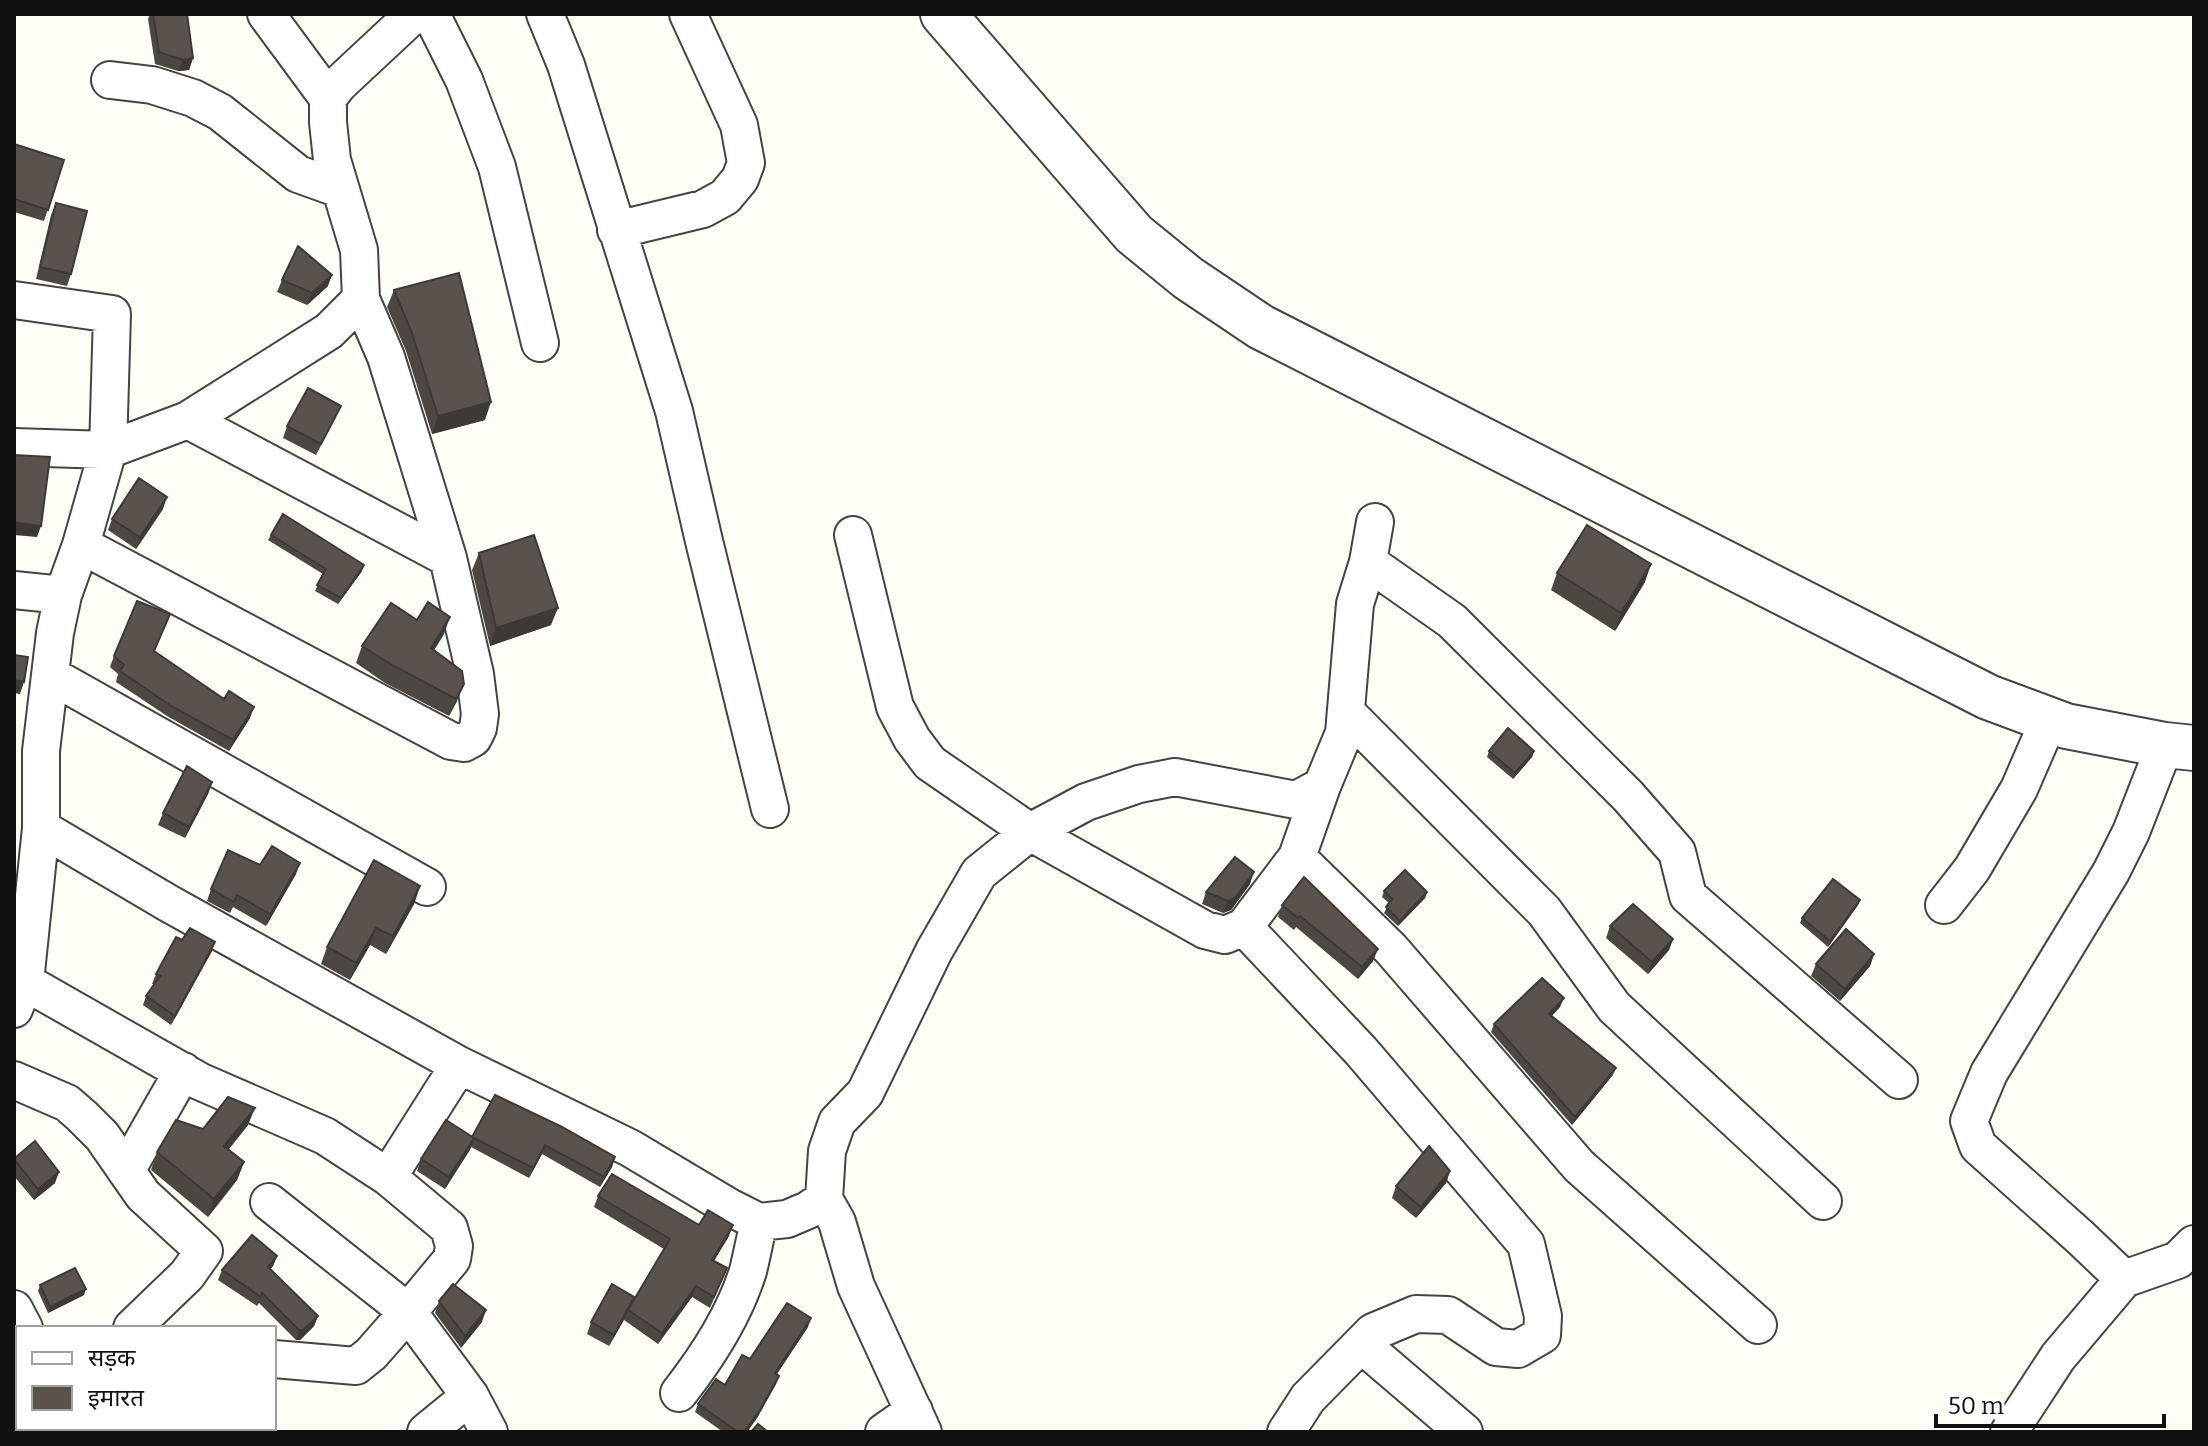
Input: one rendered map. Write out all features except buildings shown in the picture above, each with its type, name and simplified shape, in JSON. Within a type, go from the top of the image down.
[{"type":"street","points":[[81,545],[451,741],[464,743],[473,738],[478,728],[480,714],[475,674],[448,558],[386,357],[361,299],[359,250],[332,160],[328,98],[266,14]]},
{"type":"street","points":[[328,98],[414,14]]},
{"type":"street","points":[[431,14],[464,80],[497,167],[540,343]]},
{"type":"street","points":[[545,14],[566,65],[674,411],[770,809]]},
{"type":"street","points":[[616,230],[703,209],[725,197],[740,179],[746,163],[739,125],[688,14]]},
{"type":"street","points":[[943,14],[1134,234],[1188,278],[1261,327],[1988,697],[2066,726],[2179,746],[2111,872],[1989,1073],[1969,1121],[1978,1146],[2124,1279]]},
{"type":"street","points":[[110,80],[152,85],[193,98],[220,112],[298,174],[340,189]]},
{"type":"street","points":[[14,447],[108,450],[188,420],[329,331],[361,299]]},
{"type":"street","points":[[14,300],[112,314],[108,450],[63,595],[50,675],[28,749],[41,828],[23,903],[19,995],[199,1081],[325,1136],[388,1177],[449,1228],[454,1246],[452,1259],[371,1354],[356,1366],[276,1359]]},
{"type":"street","points":[[188,420],[448,558]]},
{"type":"street","points":[[853,535],[895,707],[912,739],[930,763],[1030,832],[1205,930],[1225,935],[1244,927],[1297,857],[1344,733],[1355,604],[1368,562],[1375,522]]},
{"type":"street","points":[[1368,562],[1452,621],[1628,796],[1677,852],[1688,896],[1899,1080]]},
{"type":"street","points":[[14,590],[63,595]]},
{"type":"street","points":[[50,675],[427,887]]},
{"type":"street","points":[[1346,712],[1544,911],[1614,1007],[1823,1201]]},
{"type":"street","points":[[1944,905],[1972,869],[2019,789],[2049,720]]},
{"type":"street","points":[[884,1432],[918,1422],[856,1286],[837,1222],[824,1199],[827,1151],[837,1122],[865,1093],[934,951],[979,873],[1030,832],[1086,802],[1139,784],[1175,777],[1296,800],[1322,786]]},
{"type":"street","points":[[41,828],[168,903],[459,1065],[630,1148],[759,1222],[787,1219],[824,1199]]},
{"type":"street","points":[[1297,857],[1391,949],[1579,1166],[1758,1325]]},
{"type":"street","points":[[1244,927],[1361,1051],[1526,1244],[1543,1316],[1542,1335],[1518,1349],[1496,1347],[1448,1315],[1416,1314],[1373,1332],[1308,1398],[1286,1432]]},
{"type":"street","points":[[388,1177],[459,1065]]},
{"type":"street","points":[[126,1171],[183,1071]]},
{"type":"street","points":[[14,1080],[67,1103],[102,1136],[143,1195],[204,1251],[187,1275],[134,1326]]},
{"type":"street","points":[[269,1202],[408,1312],[470,1396],[489,1432]]},
{"type":"street","points":[[679,1393],[702,1364],[733,1311],[747,1272],[759,1222]]},
{"type":"street","points":[[2009,1432],[2058,1357],[2124,1279],[2178,1260],[2194,1244]]},
{"type":"street","points":[[1361,1344],[1464,1432]]},
{"type":"street","points":[[426,1432],[470,1396]]}]
